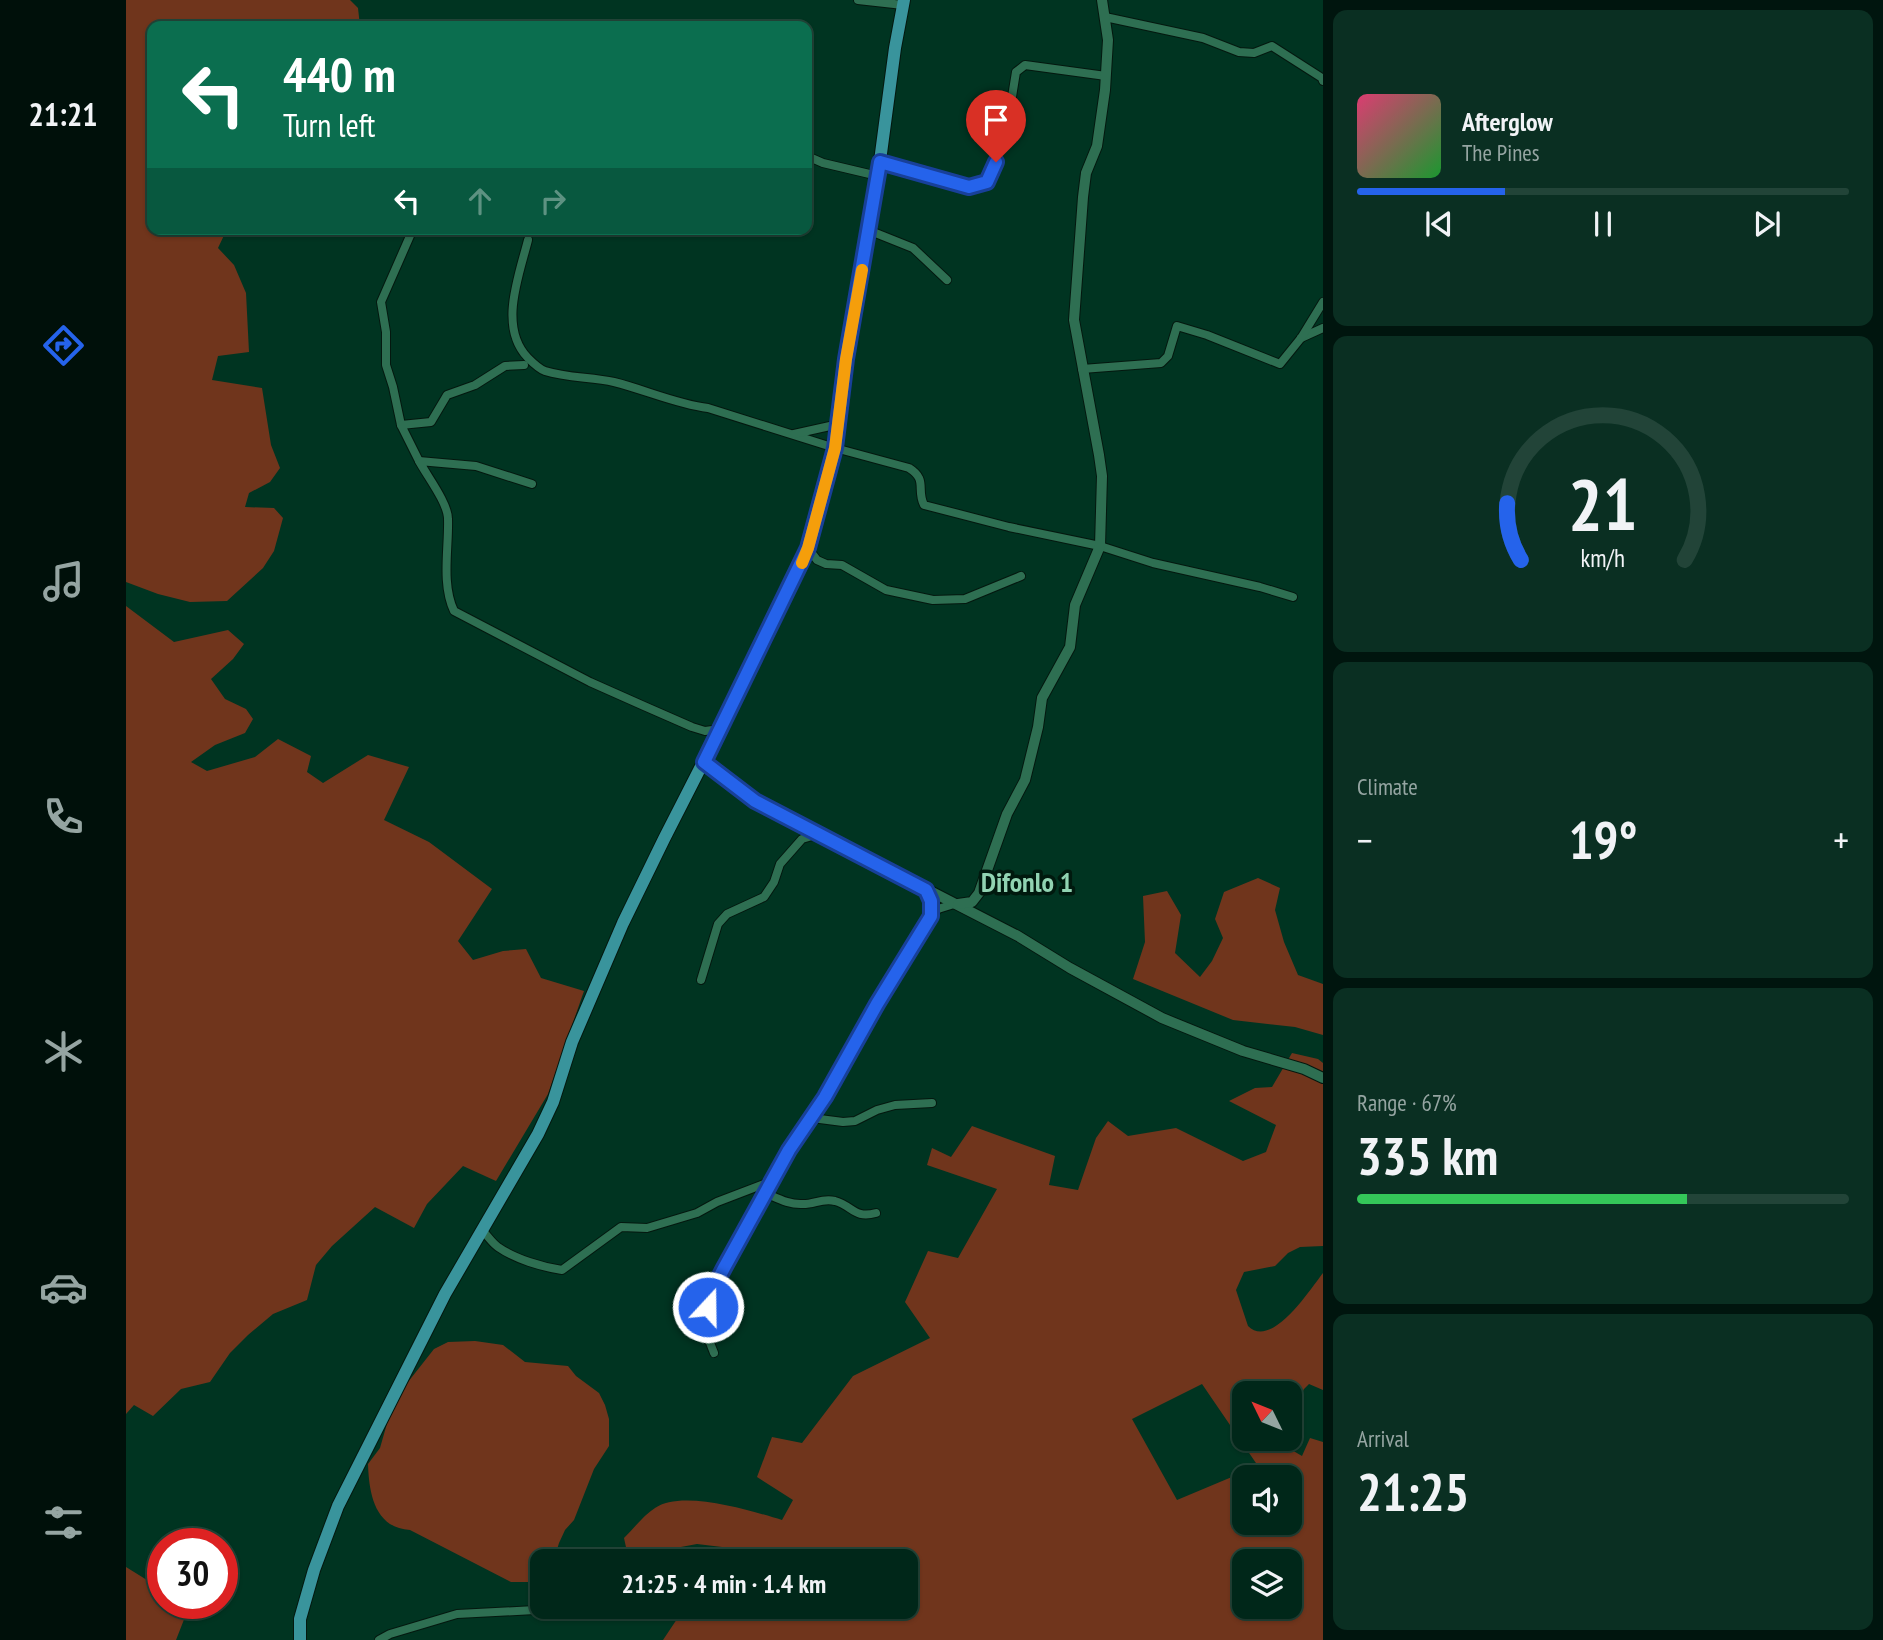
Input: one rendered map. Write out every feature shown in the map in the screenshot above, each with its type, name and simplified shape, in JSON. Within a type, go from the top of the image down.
[{"type":"main road","points":[[300,1640],[300,1619],[314,1570],[338,1506],[445,1294],[538,1134],[553,1102],[572,1042],[623,923],[766,639],[808,548],[835,448],[846,359],[878,176],[895,48],[904,3]]},
{"type":"street","points":[[858,0],[904,3]]},
{"type":"street","points":[[714,1353],[706,1330],[708,1307],[714,1287],[789,1150],[812,1118],[931,916],[942,906],[972,902],[979,893],[1007,814],[1025,780],[1042,698],[1070,647],[1075,605],[1100,546],[1102,476],[1074,320],[1086,173],[1097,146],[1106,76],[1108,40],[1102,0]]},
{"type":"street","points":[[1105,17],[1203,38],[1239,52],[1254,53],[1272,46],[1323,81]]},
{"type":"street","points":[[880,162],[969,187],[987,182],[996,162],[1010,109],[1016,72],[1021,66],[1106,76]]},
{"type":"street","points":[[812,158],[878,176]]},
{"type":"street","points":[[868,230],[913,248],[947,280]]},
{"type":"street","points":[[410,235],[381,302],[386,332],[386,365],[401,425],[448,517],[446,553],[449,601],[454,611],[643,706],[705,731],[720,729]]},
{"type":"street","points":[[528,240],[518,280],[512,326],[515,340],[522,352],[543,371],[625,385],[909,468],[918,473],[924,505],[1009,527],[1100,546],[1153,564],[1260,587],[1293,597]]},
{"type":"street","points":[[1082,369],[1161,363],[1168,356],[1177,327],[1207,335],[1280,364],[1301,338],[1323,302]]},
{"type":"street","points":[[1301,338],[1323,328]]},
{"type":"street","points":[[401,425],[431,422],[447,395],[475,384],[505,366],[524,365]]},
{"type":"street","points":[[792,434],[839,424]]},
{"type":"street","points":[[419,461],[476,466],[532,484]]},
{"type":"street","points":[[808,548],[817,559],[826,564],[842,565],[886,590],[933,600],[965,599],[1021,576]]},
{"type":"street","points":[[704,762],[755,801],[958,904],[1162,1018],[1242,1051],[1304,1069],[1323,1078]]},
{"type":"street","points":[[701,980],[718,924],[727,914],[764,897],[775,882],[780,864],[802,839],[819,834]]},
{"type":"street","points":[[926,890],[931,901],[931,916]]},
{"type":"street","points":[[812,1118],[855,1121],[895,1105],[932,1103]]},
{"type":"street","points":[[482,1230],[497,1247],[547,1267],[562,1269],[621,1227],[647,1228],[696,1213],[772,1181]]},
{"type":"street","points":[[765,1193],[799,1205],[815,1200],[837,1201],[858,1214],[866,1216],[876,1213]]},
{"type":"street","points":[[379,1640],[390,1634],[457,1614],[530,1610]]},
{"type":"shaded area","points":[[126,0],[350,0],[358,8],[359,21],[147,21],[147,235],[224,235],[218,248],[234,265],[246,293],[249,352],[218,356],[212,380],[262,388],[271,445],[280,468],[270,482],[249,493],[245,507],[274,508],[283,518],[274,551],[263,568],[227,601],[190,602],[126,582]]},
{"type":"shaded area","points":[[126,606],[174,642],[228,630],[244,644],[233,659],[211,679],[225,699],[246,709],[253,719],[245,733],[215,745],[191,762],[207,771],[255,757],[278,739],[311,756],[307,772],[323,783],[368,755],[409,767],[384,820],[429,842],[492,889],[458,941],[473,960],[503,951],[526,949],[541,978],[584,991],[548,1094],[496,1181],[463,1166],[427,1204],[414,1228],[375,1207],[332,1246],[316,1265],[307,1300],[273,1314],[230,1353],[210,1382],[181,1389],[153,1416],[134,1405],[126,1414]]},
{"type":"shaded area","points":[[1258,878],[1280,888],[1275,910],[1284,942],[1298,975],[1323,984],[1323,1035],[1295,1027],[1233,1020],[1133,979],[1145,942],[1143,896],[1167,891],[1181,915],[1175,953],[1200,977],[1212,961],[1223,938],[1215,919],[1224,892]]},
{"type":"shaded area","points":[[1292,1053],[1318,1059],[1323,1063],[1323,1246],[1300,1247],[1288,1253],[1275,1266],[1244,1272],[1236,1290],[1248,1326],[1258,1331],[1268,1330],[1290,1314],[1323,1273],[1323,1390],[1309,1384],[1302,1393],[1302,1381],[1232,1381],[1232,1428],[1202,1384],[1132,1419],[1177,1500],[1232,1477],[1232,1535],[1302,1535],[1302,1465],[1257,1465],[1248,1451],[1293,1451],[1302,1456],[1310,1438],[1323,1442],[1323,1640],[663,1640],[677,1619],[918,1619],[918,1549],[721,1549],[722,1547],[697,1544],[670,1549],[626,1549],[624,1538],[655,1508],[682,1501],[717,1504],[782,1520],[793,1500],[757,1477],[772,1437],[802,1443],[853,1376],[930,1338],[905,1302],[928,1251],[958,1258],[997,1189],[927,1165],[932,1148],[951,1157],[972,1126],[1055,1156],[1049,1185],[1078,1190],[1096,1138],[1108,1121],[1128,1136],[1176,1128],[1243,1161],[1266,1152],[1276,1125],[1229,1101],[1255,1088],[1272,1087]]},
{"type":"shaded area","points":[[475,1341],[503,1345],[525,1362],[568,1366],[576,1376],[599,1393],[605,1405],[609,1419],[609,1446],[594,1469],[574,1520],[565,1530],[557,1549],[530,1549],[530,1582],[511,1582],[410,1530],[398,1528],[382,1516],[372,1498],[368,1464],[380,1448],[388,1420],[408,1382],[434,1349],[448,1342]]},
{"type":"shaded area","points":[[126,1567],[147,1580],[147,1619],[184,1619],[176,1640],[126,1640]]},
{"type":"slow traffic","points":[[802,563],[835,448],[846,359],[862,270]]},
{"type":"district","name":"Difonlo 1","points":[[1027,882]]},
{"type":"route","points":[[708,1307],[714,1287],[762,1198],[789,1150],[825,1097],[877,1004],[931,916],[932,908],[926,890],[755,801],[704,762],[808,548],[835,448],[846,359],[880,162],[969,187],[987,182],[996,162]]}]
